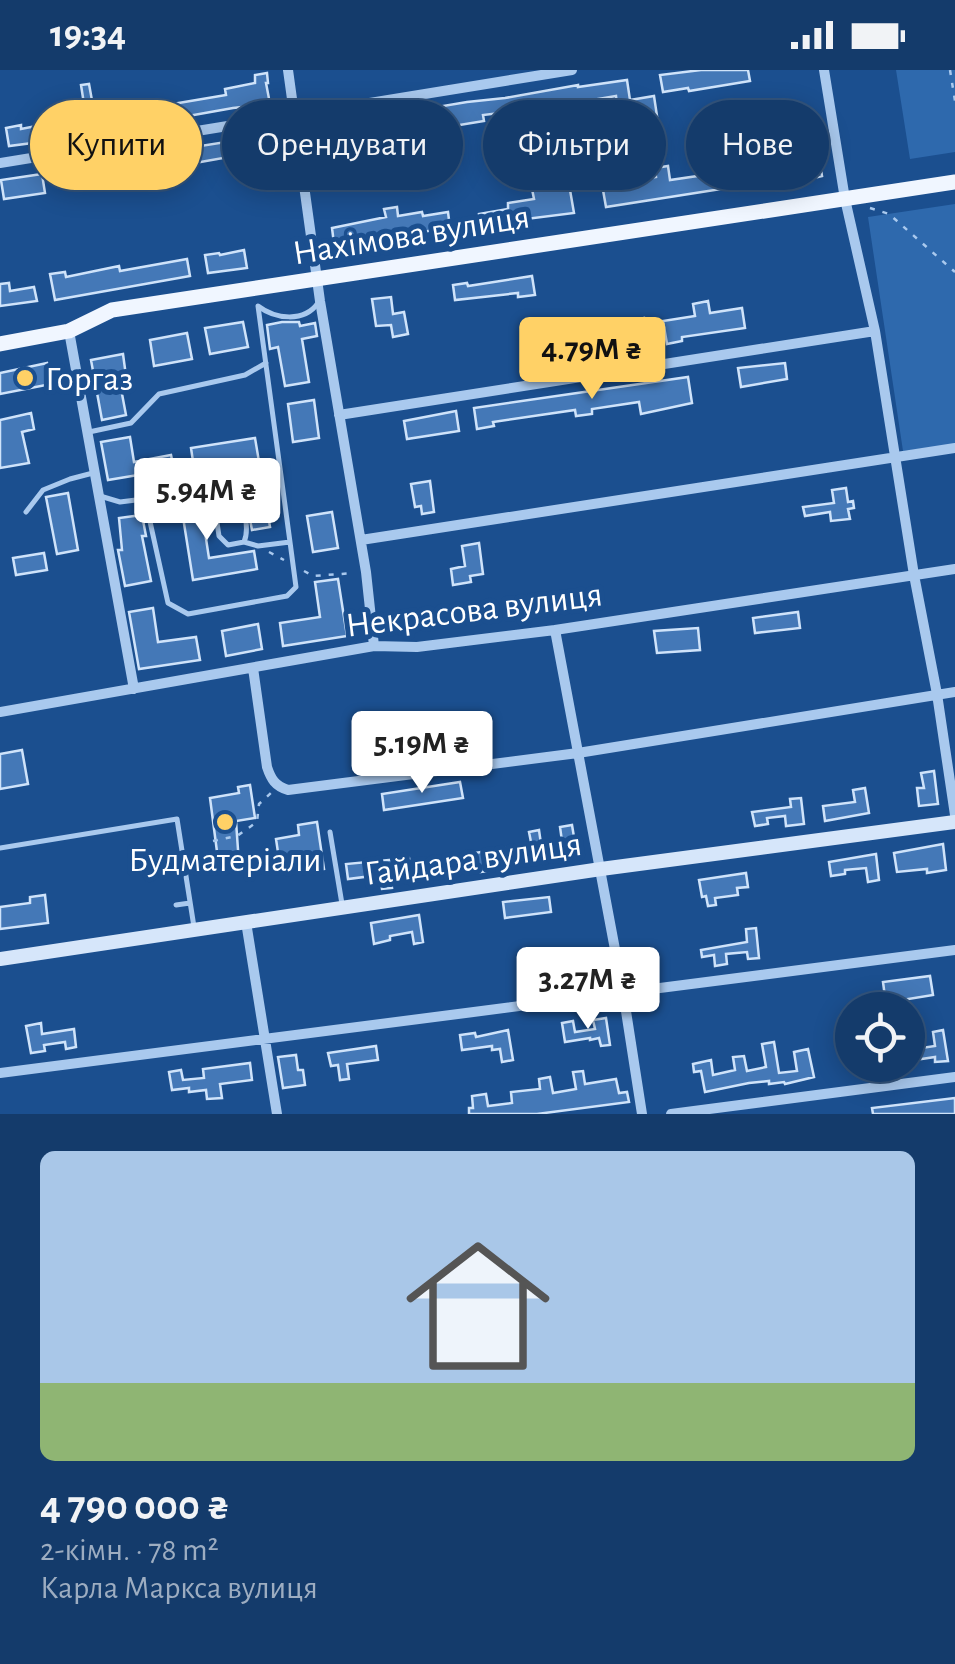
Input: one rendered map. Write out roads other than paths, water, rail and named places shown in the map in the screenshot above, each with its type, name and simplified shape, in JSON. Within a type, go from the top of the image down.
[{"type":"main road","name":"Нахімова вулиця","points":[[0,344],[69,331],[112,310],[955,182]]},
{"type":"street","points":[[288,70],[293,100]]},
{"type":"street","points":[[387,100],[572,70]]},
{"type":"street","points":[[824,70],[845,199],[875,331],[955,818]]},
{"type":"street","points":[[0,164],[222,127]]},
{"type":"street","points":[[306,190],[320,301],[366,572],[374,646]]},
{"type":"street","points":[[69,331],[134,690]]},
{"type":"street","points":[[339,415],[875,331]]},
{"type":"street","points":[[360,540],[955,448]]},
{"type":"street","name":"Некрасова вулиця","points":[[0,712],[374,646],[418,647],[555,630],[955,569]]},
{"type":"street","points":[[555,630],[642,1114]]},
{"type":"street","points":[[254,668],[271,777],[278,787],[302,789],[578,753],[955,692]]},
{"type":"street","name":"Гайдара вулиця","points":[[0,959],[955,818]]},
{"type":"street","points":[[246,922],[276,1114]]},
{"type":"street","points":[[0,1074],[955,950]]},
{"type":"street","points":[[672,1114],[955,1077]]},
{"type":"lane","points":[[145,499],[168,603],[188,614],[287,596],[296,587],[258,306],[276,318],[304,314],[320,301]]},
{"type":"lane","points":[[89,432],[131,423],[159,394],[246,375],[266,363]]},
{"type":"lane","points":[[26,512],[43,490],[96,472]]},
{"type":"lane","points":[[100,496],[120,502],[145,499],[160,497],[186,480],[229,479],[236,487],[248,533],[244,542]]},
{"type":"lane","points":[[211,482],[219,536],[228,544],[290,542]]},
{"type":"lane","points":[[0,848],[177,819],[194,930]]},
{"type":"lane","points":[[330,832],[342,908]]},
{"type":"lane","points":[[176,905],[190,903]]},
{"type":"place","name":"Горгаз","points":[[25,378]]},
{"type":"place","name":"Будматеріали","points":[[225,822]]}]
